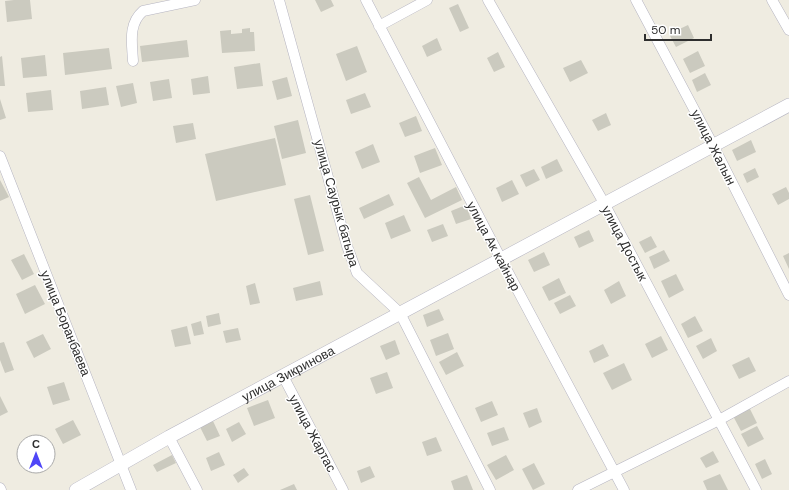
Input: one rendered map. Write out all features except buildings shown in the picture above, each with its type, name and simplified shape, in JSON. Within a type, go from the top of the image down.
[{"type":"street","points":[[133,60],[132,29],[137,17],[143,11],[195,0]]},
{"type":"street","name":"улица Саурык батыра","points":[[279,0],[347,246],[357,273],[400,313],[490,490]]},
{"type":"street","name":"улица Ак кайнар","points":[[366,0],[501,259],[624,490]]},
{"type":"street","points":[[379,26],[427,0]]},
{"type":"street","name":"улица Достык","points":[[488,0],[604,203],[756,490]]},
{"type":"street","name":"улица Жалын","points":[[636,0],[713,145],[789,295]]},
{"type":"street","points":[[772,0],[789,30]]},
{"type":"street","name":"улица Зикринова","points":[[76,490],[169,437],[789,105]]},
{"type":"street","name":"улица Боранбаева","points":[[0,156],[131,490]]},
{"type":"street","name":"улица Жартас","points":[[283,376],[343,490]]},
{"type":"street","points":[[578,490],[719,420],[789,381]]},
{"type":"street","points":[[169,437],[197,490]]}]
